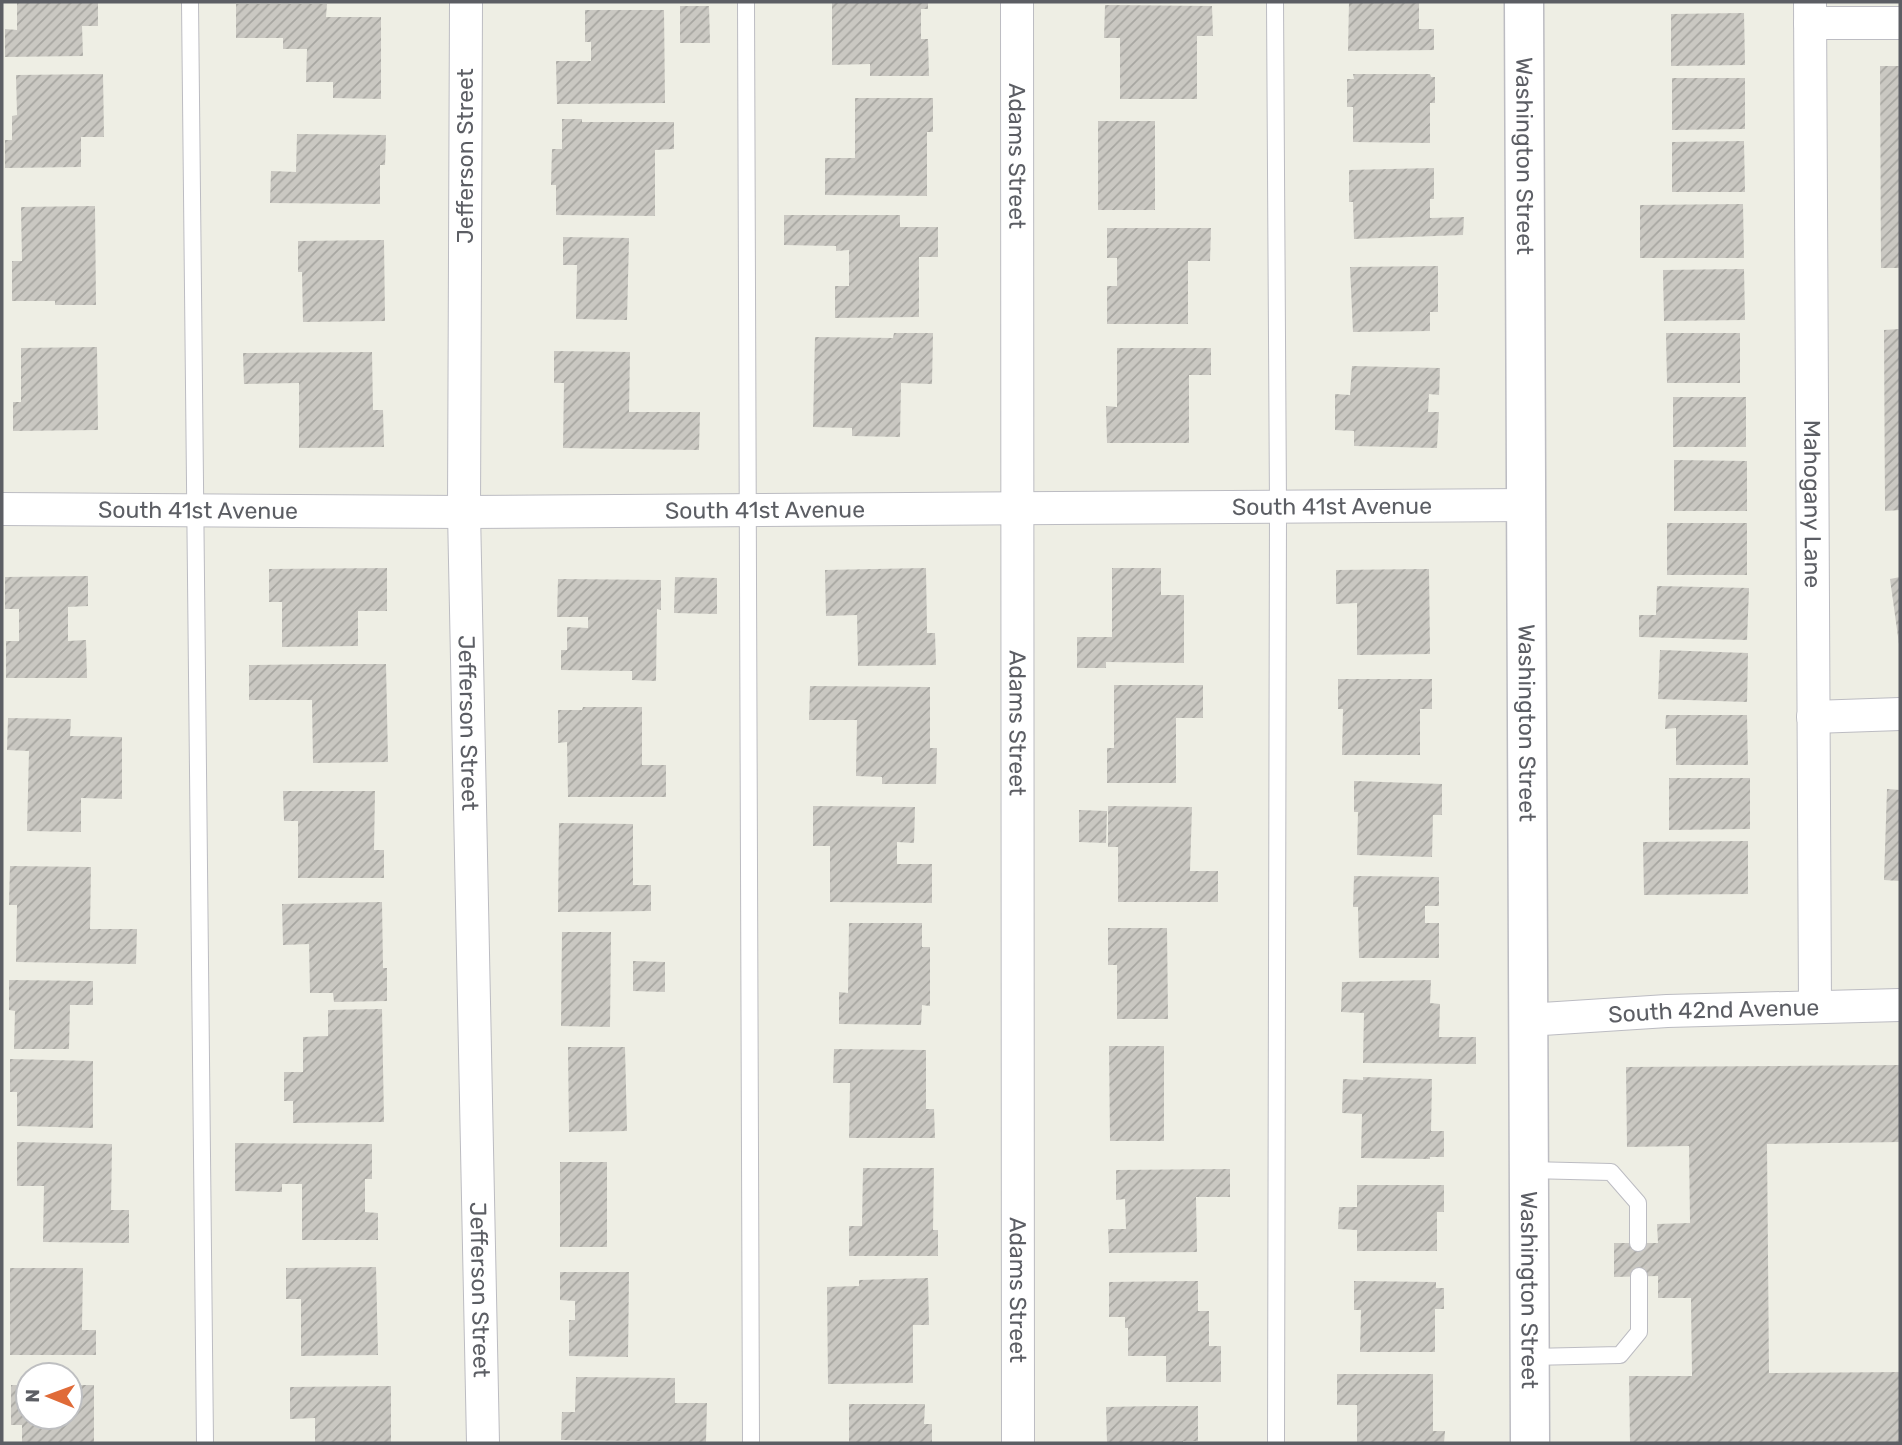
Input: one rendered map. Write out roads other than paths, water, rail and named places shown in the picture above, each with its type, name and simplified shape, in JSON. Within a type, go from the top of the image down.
[{"type":"street","name":"Jefferson Street","points":[[466,2],[464,512],[483,1443]]},
{"type":"street","name":"Adams Street","points":[[1017,2],[1018,1443]]},
{"type":"street","name":"Washington Street","points":[[1524,2],[1530,1443]]},
{"type":"street","points":[[1810,13],[1900,23]]},
{"type":"street","name":"Mahogany Lane","points":[[1810,13],[1815,1006]]},
{"type":"street","name":"South 41st Avenue","points":[[2,509],[464,512],[1527,505]]},
{"type":"street","points":[[1813,717],[1900,714]]},
{"type":"street","name":"South 42nd Avenue","points":[[1527,1020],[1667,1011],[1900,1005]]},
{"type":"lane","points":[[191,2],[205,1443]]},
{"type":"lane","points":[[746,2],[751,1443]]},
{"type":"lane","points":[[1275,2],[1278,507],[1276,1443]]},
{"type":"lane","points":[[1528,1170],[1611,1172],[1638,1203],[1638,1243]]},
{"type":"lane","points":[[1530,1357],[1620,1355],[1639,1332],[1639,1276]]}]
